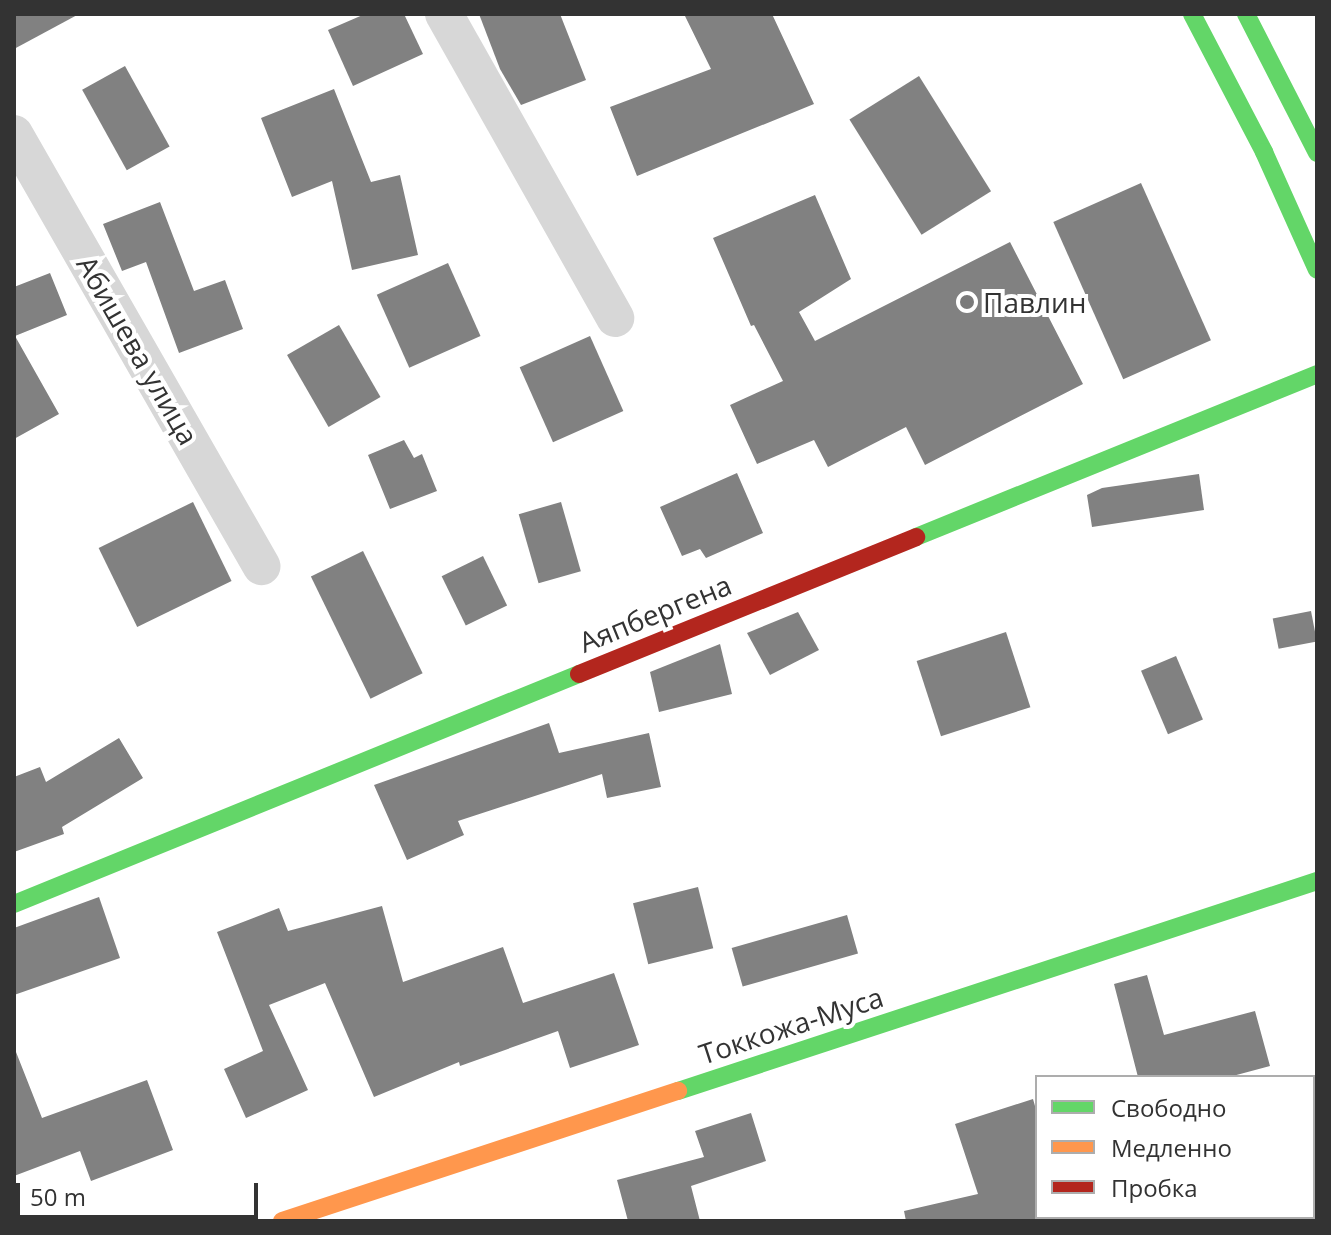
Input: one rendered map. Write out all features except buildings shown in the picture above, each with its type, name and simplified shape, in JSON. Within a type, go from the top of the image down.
[{"type":"street","points":[[444,14],[615,318]]},
{"type":"street","points":[[1192,14],[1264,152],[1317,270]]},
{"type":"street","points":[[1246,14],[1314,138]]},
{"type":"street","name":"Абишева улица","points":[[14,134],[261,566]]},
{"type":"street","name":"Аяпбергена","points":[[14,904],[1317,374]]},
{"type":"street","name":"Токкожа-Муса","points":[[282,1221],[1317,881]]},
{"type":"traffic: fast","points":[[1192,14],[1264,152],[1317,270]]},
{"type":"traffic: fast","points":[[1246,14],[1317,153]]},
{"type":"traffic: fast","points":[[916,537],[1317,374]]},
{"type":"traffic: fast","points":[[14,904],[579,674]]},
{"type":"traffic: fast","points":[[678,1091],[1317,881]]},
{"type":"traffic: slow","points":[[282,1221],[678,1091]]},
{"type":"traffic: jam","points":[[579,674],[916,537]]},
{"type":"place","name":"Павлин","points":[[967,302]]}]
